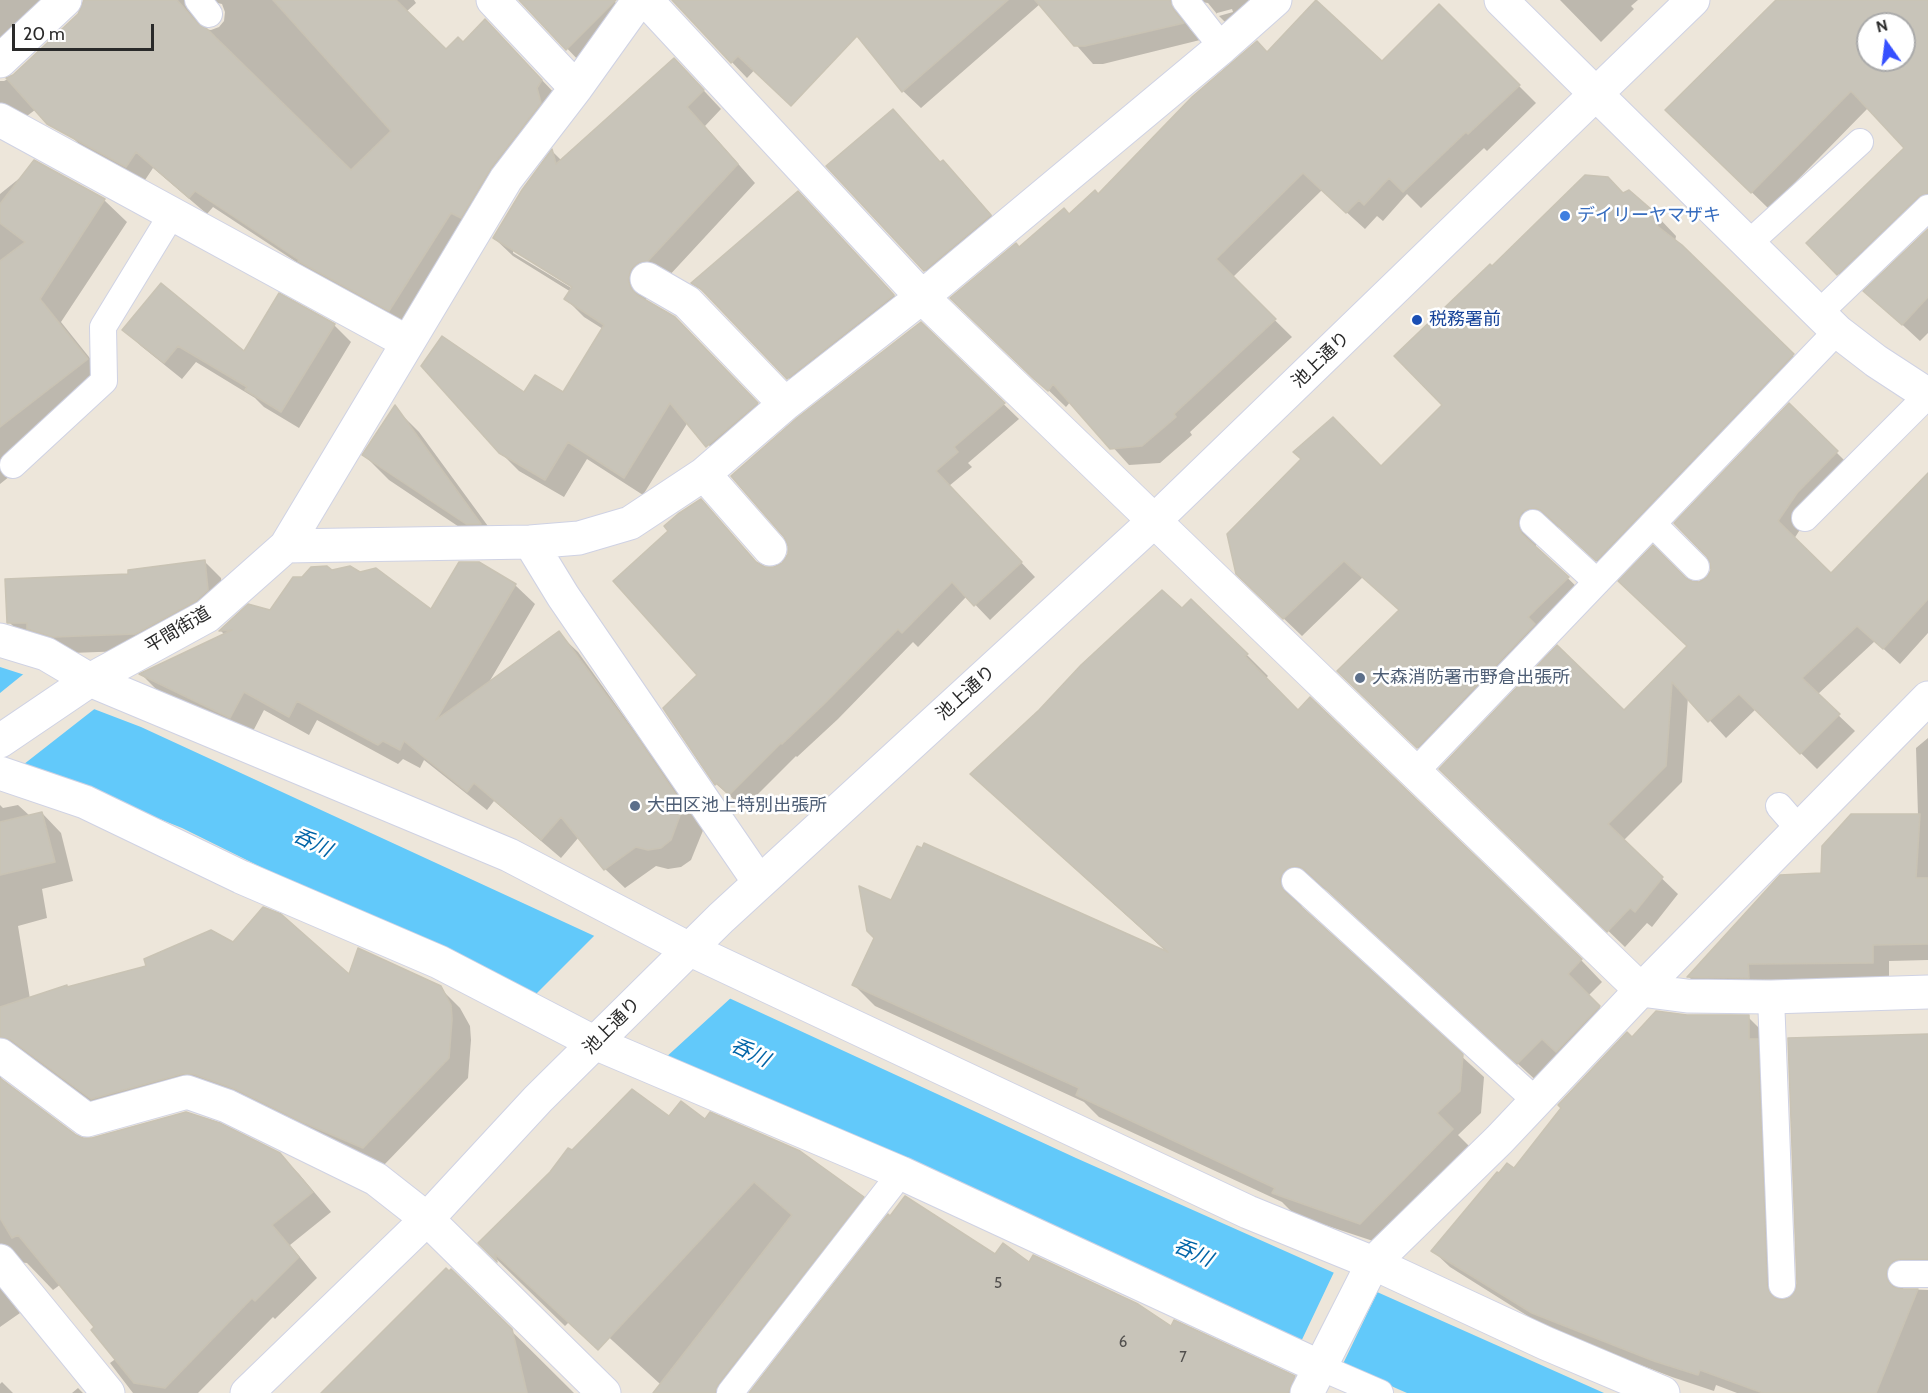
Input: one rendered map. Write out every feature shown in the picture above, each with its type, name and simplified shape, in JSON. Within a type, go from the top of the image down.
[{"type":"street","points":[[0,61],[64,0]]},
{"type":"street","points":[[493,0],[576,88]]},
{"type":"street","name":"平間街道","points":[[0,741],[83,685],[207,616],[286,546],[507,179],[639,0]]},
{"type":"street","points":[[646,0],[922,297],[1641,990],[1687,996],[1772,997],[1928,992]]},
{"type":"street","points":[[286,546],[530,542],[579,538],[630,524],[704,474],[785,404],[922,297],[1222,47],[1275,0]]},
{"type":"street","points":[[1501,0],[1828,322],[1876,361],[1928,395]]},
{"type":"street","name":"池上通り","points":[[247,1393],[427,1219],[538,1099],[683,955],[759,882],[1153,522],[1693,0]]},
{"type":"street","points":[[0,120],[407,342]]},
{"type":"street","points":[[646,279],[687,302],[785,404]]},
{"type":"street","points":[[704,474],[770,549]]},
{"type":"street","points":[[530,542],[563,596],[759,882]]},
{"type":"street","points":[[0,640],[46,654],[83,685],[508,855],[683,955],[1248,1212],[1370,1270],[1663,1393]]},
{"type":"street","points":[[0,773],[85,802],[241,877],[439,962],[600,1039],[901,1173],[1317,1374],[1370,1270],[1499,1140],[1641,990],[1789,817],[1928,698]]},
{"type":"street","points":[[0,1055],[87,1120],[187,1092],[227,1106],[376,1179],[427,1219],[604,1393]]},
{"type":"street","points":[[0,1261],[108,1393]]},
{"type":"lane","points":[[1185,0],[1222,47]]},
{"type":"lane","points":[[1748,244],[1860,142]]},
{"type":"lane","points":[[1415,772],[1653,524],[1928,208]]},
{"type":"lane","points":[[13,465],[104,381],[103,327],[172,214]]},
{"type":"lane","points":[[1805,518],[1928,395]]},
{"type":"lane","points":[[1533,523],[1597,582]]},
{"type":"lane","points":[[1653,524],[1696,567]]},
{"type":"lane","points":[[1295,881],[1536,1101]]},
{"type":"lane","points":[[1772,997],[1782,1285]]},
{"type":"lane","points":[[730,1393],[901,1173]]},
{"type":"lane","points":[[1901,1274],[1928,1274]]},
{"type":"lane","points":[[1317,1374],[1380,1393]]},
{"type":"water","name":"呑川","points":[[0,667],[28,676],[86,706],[141,727],[1076,1158],[1604,1393],[1407,1393],[1348,1367],[674,1060],[273,873],[182,828],[0,755]]},
{"type":"pier","points":[[26,672],[97,707],[19,768],[0,759],[0,693]]},
{"type":"pier","points":[[597,933],[733,996],[664,1059],[532,998]]},
{"type":"pier","points":[[1335,1270],[1379,1289],[1341,1368],[1298,1348]]},
{"type":"building","points":[[84,0],[177,0],[198,24],[206,28],[351,170],[391,131],[273,0],[396,0],[446,49],[458,37],[463,42],[485,19],[542,80],[537,88],[541,103],[491,168],[461,218],[451,213],[389,311],[298,261],[195,191],[189,198],[136,152],[126,167],[47,124],[6,78],[13,75],[78,14]]},
{"type":"building","points":[[519,0],[616,0],[566,50]]},
{"type":"building","points":[[672,0],[1008,0],[902,92],[857,36],[791,106],[738,56],[731,63]]},
{"type":"building","points":[[1035,0],[1170,0],[1173,9],[1184,23],[1085,46],[1074,46]]},
{"type":"building","points":[[1316,0],[1382,61],[1439,4],[1520,85],[1403,192],[1389,178],[1364,205],[1359,200],[1346,213],[1303,173],[1216,259],[1276,319],[1174,414],[1176,417],[1142,446],[1110,449],[1053,384],[1048,391],[950,298],[1016,243],[1019,247],[1064,208],[1069,214],[1095,190],[1098,194],[1192,97],[1257,41],[1267,52]]},
{"type":"building","points":[[1776,0],[1928,0],[1928,193],[1918,197],[1837,275],[1806,243],[1904,148],[1851,91],[1751,193],[1665,110]]},
{"type":"building","points":[[674,58],[704,90],[687,107],[738,164],[648,261],[638,263],[631,269],[628,280],[637,295],[675,317],[758,403],[706,447],[670,403],[624,478],[568,442],[545,480],[499,453],[421,366],[442,336],[524,392],[535,375],[563,392],[604,325],[564,299],[572,287],[493,238],[522,190],[552,149],[556,164]]},
{"type":"building","points":[[893,109],[940,162],[943,160],[991,215],[924,271],[826,166]]},
{"type":"building","points":[[34,160],[105,199],[40,299],[88,359],[0,427],[0,261],[25,242],[0,223],[0,204]]},
{"type":"building","points":[[1585,175],[1608,177],[1623,193],[1629,190],[1659,216],[1657,226],[1682,245],[1794,354],[1596,561],[1543,512],[1536,508],[1522,512],[1518,520],[1522,534],[1569,577],[1528,617],[1535,624],[1417,748],[1337,671],[1399,610],[1344,561],[1283,619],[1236,574],[1227,534],[1301,459],[1293,452],[1333,417],[1381,466],[1442,405],[1394,356],[1490,264],[1492,266]]},
{"type":"building","points":[[798,191],[894,295],[787,379],[701,289],[691,283]]},
{"type":"building","points":[[1928,229],[1928,297],[1902,325],[1863,291]]},
{"type":"building","points":[[161,283],[244,351],[279,293],[335,324],[281,412],[245,390],[247,387],[178,346],[164,363],[122,330]]},
{"type":"building","points":[[921,322],[1005,403],[954,447],[958,452],[936,471],[1022,562],[974,606],[952,582],[902,633],[898,629],[729,795],[717,783],[715,785],[663,708],[697,675],[613,581],[668,531],[664,526],[701,499],[756,562],[765,567],[774,567],[782,563],[788,554],[788,546],[784,537],[731,476],[797,418]]},
{"type":"building","points":[[1789,403],[1838,451],[1797,493],[1778,521],[1831,573],[1928,473],[1928,599],[1883,649],[1857,626],[1802,678],[1840,714],[1800,754],[1739,694],[1708,722],[1672,682],[1666,766],[1608,824],[1663,877],[1635,912],[1630,908],[1607,932],[1439,769],[1557,645],[1624,710],[1687,646],[1618,581],[1653,545],[1686,578],[1699,582],[1707,577],[1711,570],[1707,557],[1674,523]]},
{"type":"building","points":[[395,405],[481,524],[466,524],[362,455]]},
{"type":"building","points":[[205,560],[208,590],[196,601],[135,634],[53,637],[27,629],[27,623],[7,623],[5,579],[128,574],[128,570]]},
{"type":"building","points":[[459,562],[479,562],[516,584],[436,720],[559,631],[635,734],[685,808],[682,810],[671,840],[661,848],[648,850],[636,847],[604,870],[561,817],[541,840],[474,783],[467,792],[404,741],[400,750],[383,741],[378,745],[297,701],[289,717],[244,692],[230,718],[139,674],[232,630],[219,631],[248,604],[270,610],[293,577],[302,577],[311,567],[327,566],[332,570],[350,566],[360,572],[376,568],[431,609]]},
{"type":"building","points":[[1162,590],[1182,608],[1191,599],[1248,654],[1245,656],[1298,710],[1310,697],[1582,959],[1568,974],[1600,1006],[1556,1052],[1542,1039],[1517,1064],[1305,870],[1298,866],[1284,871],[1280,878],[1285,892],[1463,1054],[1460,1091],[1437,1113],[1453,1129],[1360,1224],[1272,1193],[1275,1188],[1076,1095],[1079,1088],[852,985],[874,938],[867,931],[859,886],[891,900],[917,846],[922,848],[924,843],[1168,952],[970,774],[1039,710],[1081,665]]},
{"type":"building","points":[[42,812],[55,862],[0,875],[0,822]]},
{"type":"building","points":[[1851,814],[1920,814],[1916,878],[1928,878],[1928,944],[1873,945],[1873,963],[1748,964],[1749,978],[1687,977],[1780,875],[1821,873],[1822,846]]},
{"type":"building","points":[[263,907],[281,914],[349,974],[358,948],[441,986],[451,1005],[449,1058],[363,1148],[302,1122],[235,1089],[193,1074],[182,1074],[91,1099],[11,1040],[0,1037],[0,1007],[67,985],[67,987],[146,966],[144,959],[211,930],[233,942]]},
{"type":"building","points":[[1656,1011],[1687,1015],[1749,1015],[1749,1039],[1758,1039],[1767,1286],[1775,1298],[1782,1300],[1790,1297],[1797,1284],[1788,1038],[1928,1034],[1928,1259],[1900,1259],[1893,1261],[1888,1267],[1886,1275],[1893,1287],[1918,1289],[1876,1393],[1763,1393],[1700,1370],[1698,1375],[1654,1361],[1532,1313],[1431,1251],[1497,1172],[1499,1173],[1507,1163],[1514,1168],[1561,1108],[1558,1105],[1627,1032],[1632,1037]]},
{"type":"building","points":[[0,1078],[83,1138],[92,1138],[186,1112],[220,1123],[280,1153],[313,1192],[272,1225],[299,1257],[255,1301],[252,1298],[165,1388],[134,1383],[91,1330],[94,1327],[18,1235],[12,1238],[0,1218]]},
{"type":"building","points":[[632,1089],[669,1116],[681,1101],[705,1119],[710,1112],[800,1151],[864,1197],[718,1384],[715,1393],[653,1393],[792,1215],[754,1182],[598,1350],[495,1254],[497,1262],[478,1243],[550,1172],[568,1148],[572,1150]]},
{"type":"building","points":[[905,1196],[995,1254],[1003,1243],[1029,1262],[1033,1255],[1138,1304],[1171,1326],[1174,1320],[1295,1376],[1288,1393],[749,1393],[888,1214],[890,1216]]},
{"type":"building","points":[[446,1268],[449,1271],[451,1269],[512,1329],[527,1393],[321,1393]]},
{"type":"place","name":"デイリーヤマザキ","points":[[1565,216]]},
{"type":"place","name":"税務署前","points":[[1417,320]]},
{"type":"place","name":"大森消防署市野倉出張所","points":[[1360,678]]},
{"type":"place","name":"大田区池上特別出張所","points":[[635,806]]}]
